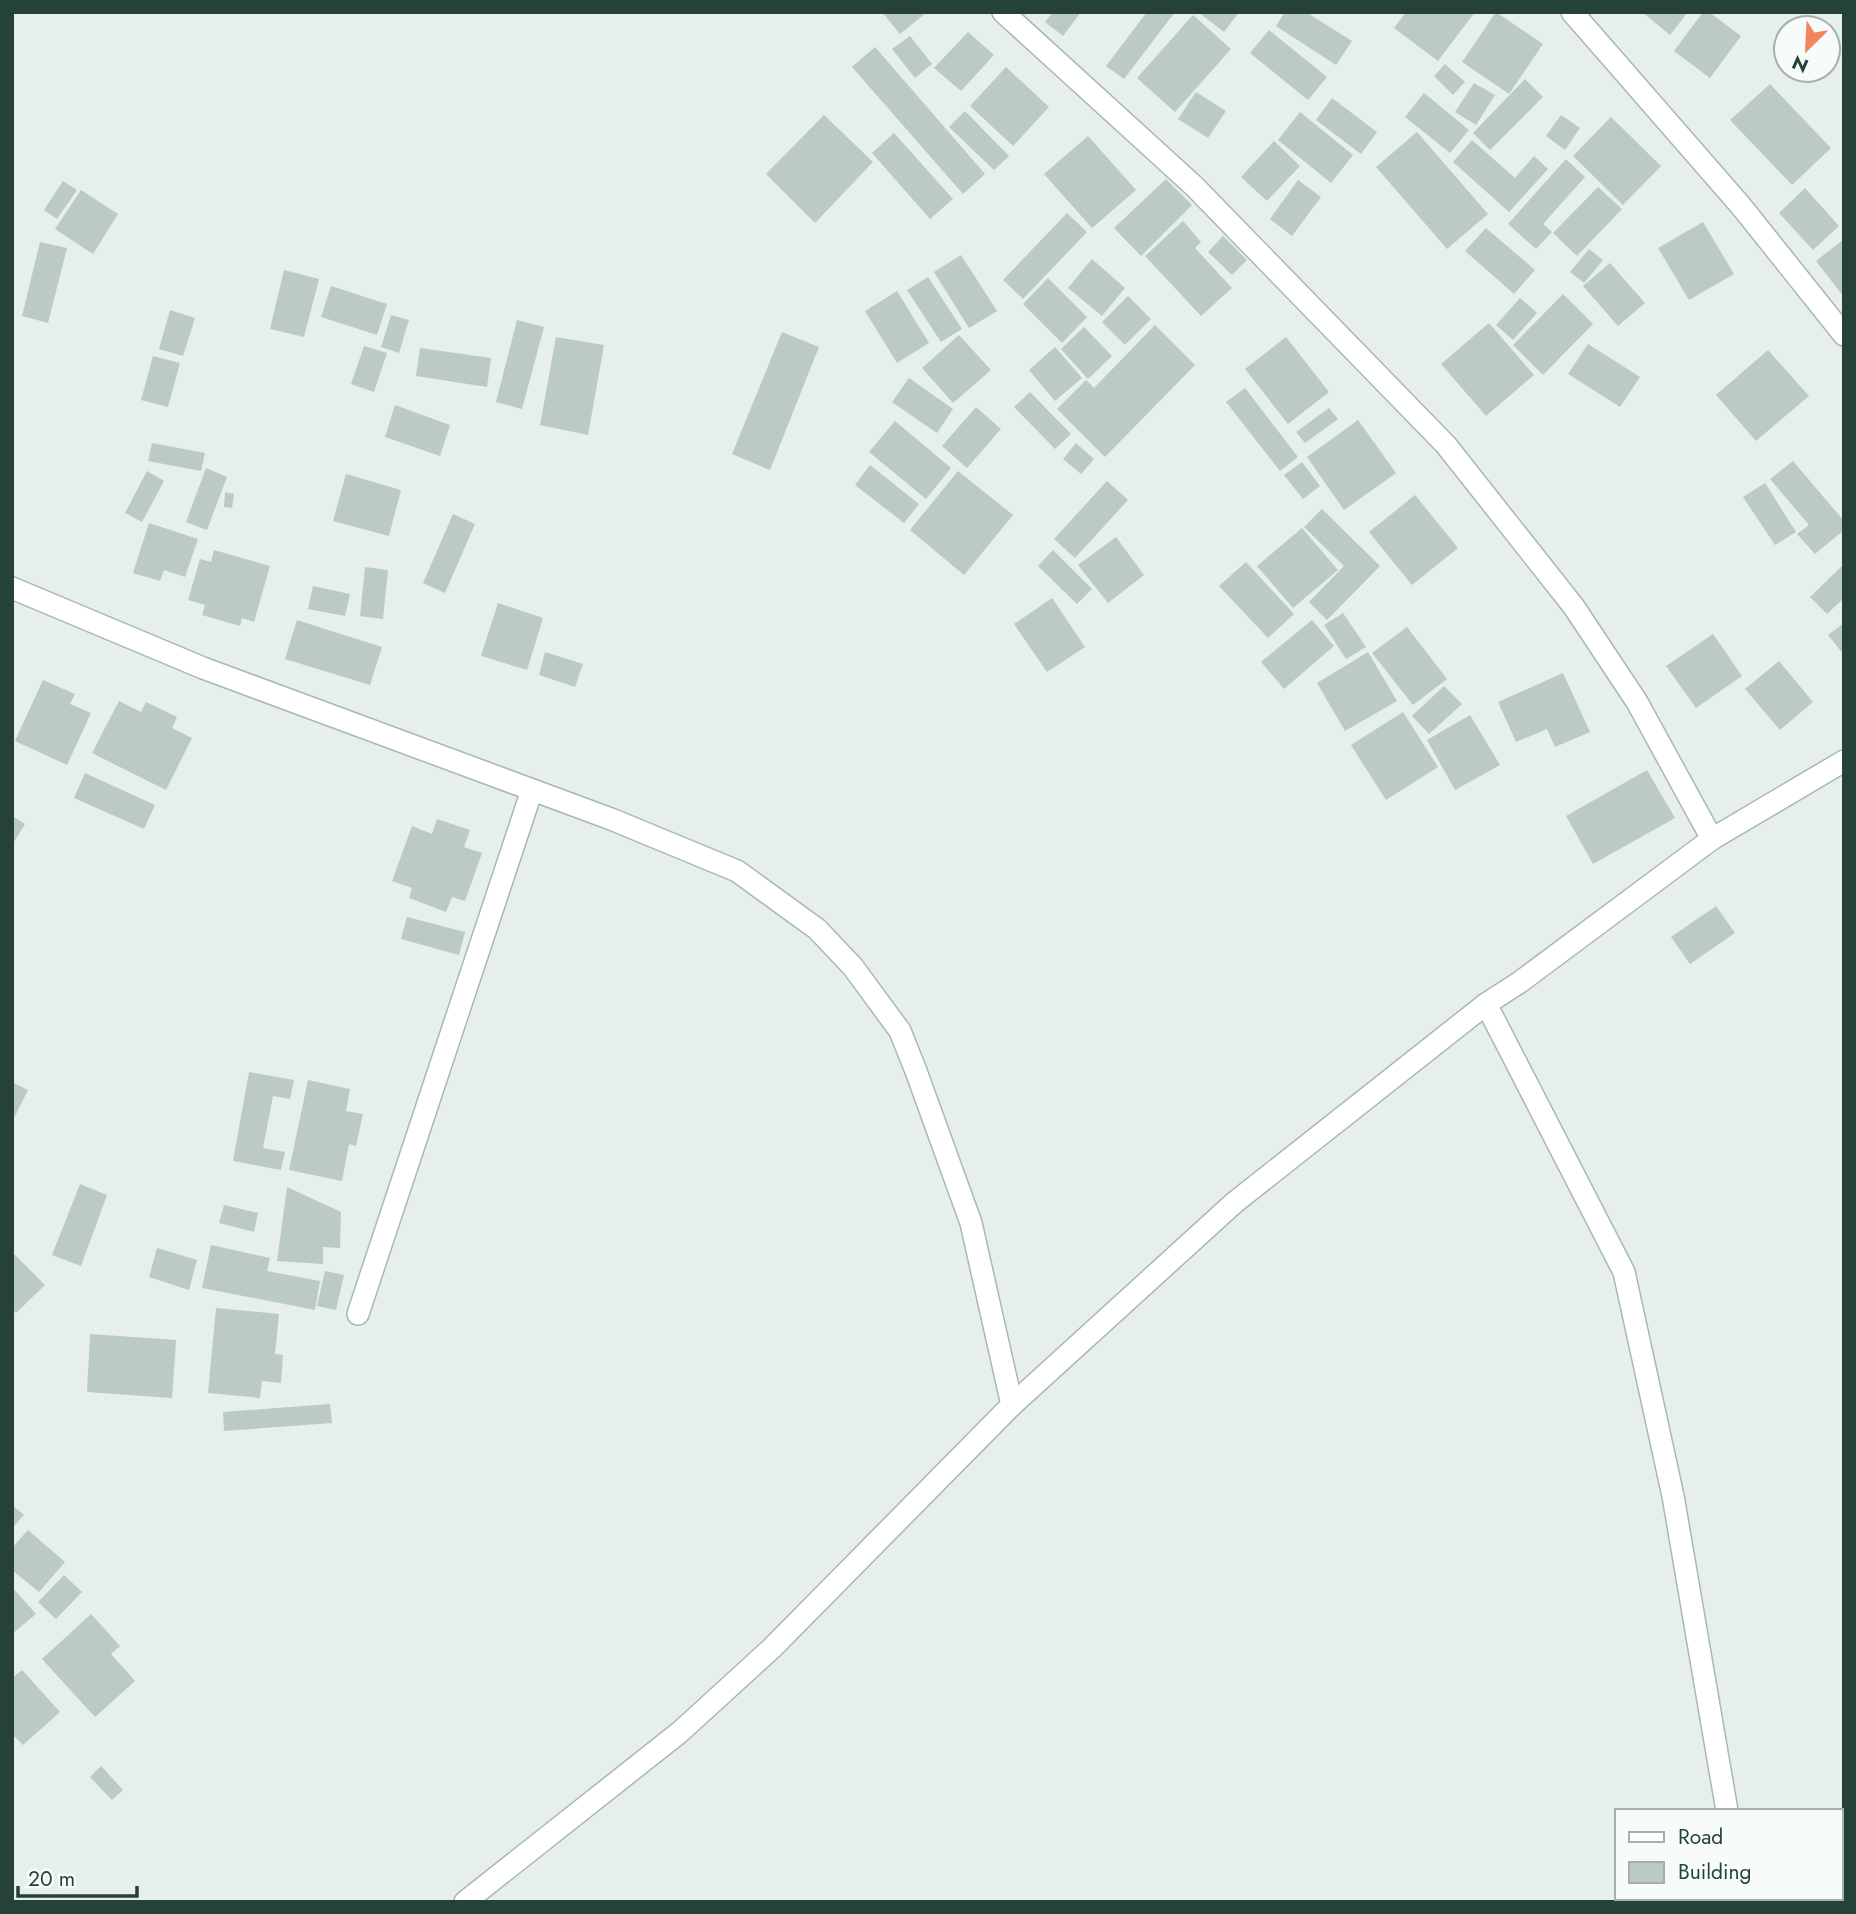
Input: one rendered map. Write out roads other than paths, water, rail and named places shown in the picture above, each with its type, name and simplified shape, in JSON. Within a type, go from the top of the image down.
[{"type":"street","points":[[1003,12],[1194,186],[1446,445],[1574,607],[1637,702],[1712,839]]},
{"type":"street","points":[[1572,12],[1741,206],[1844,335]]},
{"type":"street","points":[[12,588],[203,668],[533,790],[737,871],[817,929],[853,967],[900,1031],[971,1223],[1012,1405]]},
{"type":"street","points":[[465,1902],[680,1732],[772,1648],[1012,1405],[1234,1203],[1486,1004],[1520,982],[1712,839],[1844,761]]},
{"type":"street","points":[[358,1314],[533,790]]},
{"type":"street","points":[[1486,1004],[1624,1272],[1673,1496],[1727,1809]]}]
